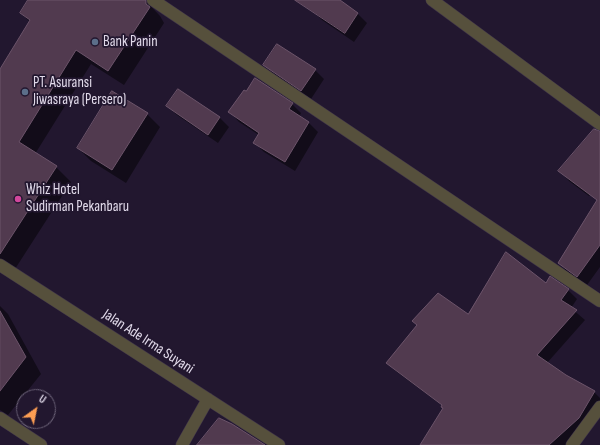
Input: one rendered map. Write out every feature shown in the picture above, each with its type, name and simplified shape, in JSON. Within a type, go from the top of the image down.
[{"type":"street","points":[[153,0],[600,301]]},
{"type":"street","points":[[432,0],[600,124]]},
{"type":"street","name":"Jalan Ade Irma Suyani","points":[[0,266],[279,445]]},
{"type":"street","points":[[182,445],[208,399]]},
{"type":"street","points":[[572,445],[600,407]]},
{"type":"street","points":[[0,418],[41,445]]},
{"type":"building","points":[[28,0],[146,0],[146,4],[150,7],[108,71],[76,50],[19,142],[57,166],[0,254],[0,69],[30,20],[20,13]]},
{"type":"building","points":[[295,0],[340,0],[358,13],[345,33]]},
{"type":"building","points":[[277,44],[316,69],[301,91],[263,65]]},
{"type":"building","points":[[255,78],[293,103],[289,109],[309,122],[285,162],[253,143],[259,133],[228,112]]},
{"type":"building","points":[[178,89],[220,117],[208,135],[166,106]]},
{"type":"building","points":[[112,91],[148,113],[112,170],[77,148]]},
{"type":"building","points":[[594,129],[600,131],[600,245],[577,277],[558,263],[597,200],[558,171]]},
{"type":"building","points":[[506,252],[546,283],[550,276],[569,289],[561,300],[577,310],[537,355],[566,375],[595,391],[579,418],[549,445],[420,445],[443,408],[441,407],[442,405],[386,363],[417,325],[412,321],[438,293],[468,314]]},
{"type":"building","points":[[0,311],[26,357],[0,391]]},
{"type":"building","points":[[219,418],[232,424],[265,445],[197,445]]},
{"type":"place","name":"Bank Panin","points":[[95,42]]},
{"type":"place","name":"PT. Asuransi Jiwasraya (Persero)","points":[[25,92]]},
{"type":"place","name":"Whiz Hotel Sudirman Pekanbaru","points":[[18,199]]}]
